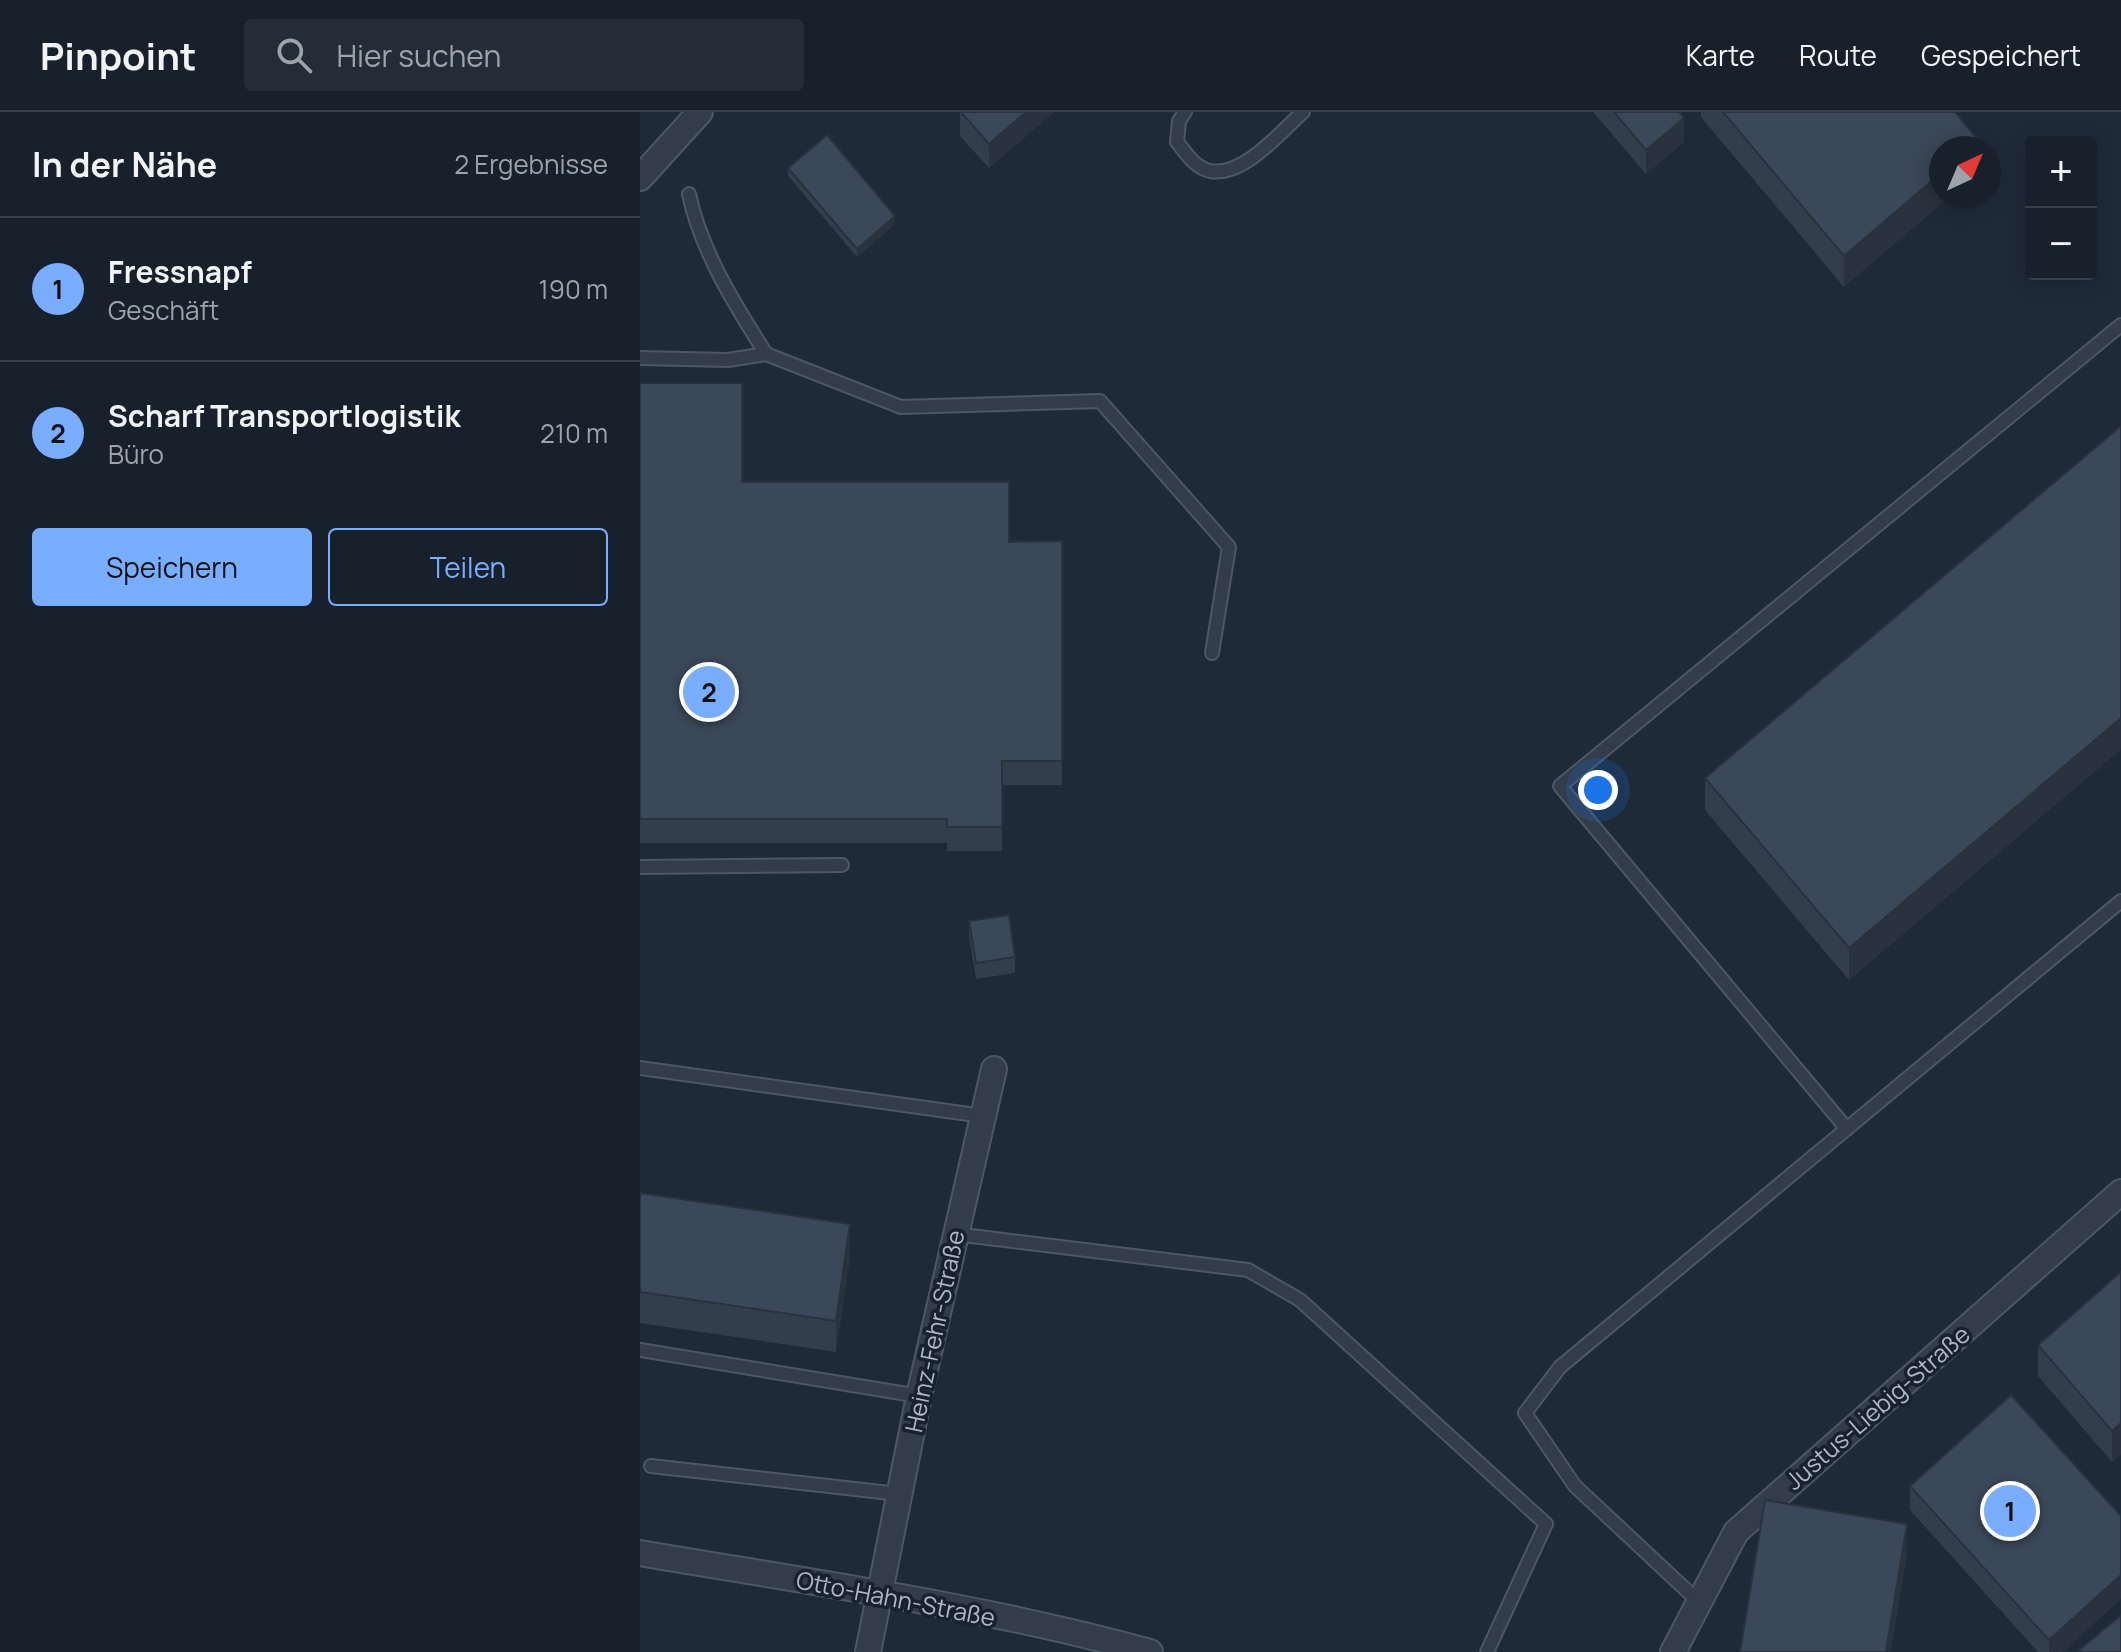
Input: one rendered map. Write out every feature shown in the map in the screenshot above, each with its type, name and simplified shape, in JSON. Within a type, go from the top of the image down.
[{"type":"street","points":[[640,178],[700,112]]},
{"type":"street","name":"Heinz-Fehr-Straße","points":[[868,1652],[919,1396],[994,1069]]},
{"type":"street","name":"Justus-Liebig-Straße","points":[[1673,1652],[1736,1532],[2121,1192]]},
{"type":"street","name":"Otto-Hahn-Straße","points":[[640,1553],[879,1594],[1091,1635],[1150,1652]]},
{"type":"lane","points":[[1185,112],[1179,121],[1177,142],[1194,163],[1211,171],[1239,166],[1303,112]]},
{"type":"lane","points":[[689,194],[696,225],[734,303],[766,354]]},
{"type":"lane","points":[[1847,1129],[1560,786],[2121,325]]},
{"type":"lane","points":[[640,358],[728,360],[766,354],[901,407],[1100,401],[1229,547],[1212,653]]},
{"type":"lane","points":[[640,867],[842,865]]},
{"type":"lane","points":[[1698,1601],[1575,1486],[1525,1413],[1560,1367],[2121,901]]},
{"type":"lane","points":[[640,1068],[983,1116]]},
{"type":"lane","points":[[955,1234],[1248,1270],[1300,1300],[1546,1524],[1487,1652]]},
{"type":"lane","points":[[640,1350],[919,1396]]},
{"type":"lane","points":[[651,1466],[899,1494]]},
{"type":"building","points":[[961,112],[1026,112],[989,144]]},
{"type":"building","points":[[1614,112],[1679,112],[1684,118],[1646,150]]},
{"type":"building","points":[[1723,112],[1955,112],[1975,136],[1929,136],[1929,183],[1844,256]]},
{"type":"building","points":[[827,135],[895,216],[857,249],[788,168]]},
{"type":"building","points":[[640,383],[742,383],[742,482],[1009,482],[1009,542],[1062,541],[1062,761],[1002,761],[1002,827],[947,827],[947,819],[640,819]]},
{"type":"building","points":[[2121,426],[2121,718],[1849,948],[1705,778]]},
{"type":"building","points":[[1009,915],[1015,957],[976,963],[969,921]]},
{"type":"building","points":[[640,1193],[850,1224],[836,1321],[640,1292]]},
{"type":"building","points":[[2121,1272],[2121,1423],[2112,1431],[2038,1345]]},
{"type":"building","points":[[2011,1395],[2121,1516],[2121,1575],[2049,1640],[1910,1486]]},
{"type":"building","points":[[1765,1500],[1907,1524],[1886,1652],[1740,1652]]},
{"type":"building","points":[[2121,1615],[2121,1652],[2077,1652]]},
{"type":"place","name":"Scharf Transportlogistik","points":[[709,692]]},
{"type":"place","name":"Fressnapf","points":[[2010,1511]]}]
